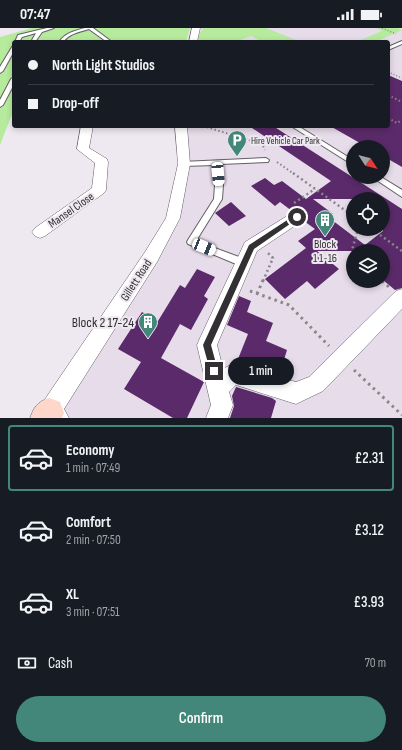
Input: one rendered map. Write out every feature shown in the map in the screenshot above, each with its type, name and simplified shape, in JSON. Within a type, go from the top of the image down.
[{"type":"street","points":[[193,40],[196,28]]},
{"type":"street","name":"Mansel Close","points":[[40,232],[99,190],[102,162],[83,149],[86,128]]},
{"type":"street","name":"Gillett Road","points":[[51,416],[151,258],[173,218],[184,164],[181,128]]},
{"type":"street","points":[[217,418],[222,405],[207,345],[251,247],[297,217]]},
{"type":"street","points":[[218,389],[232,374],[296,393],[316,384],[402,297]]},
{"type":"lane","points":[[18,40],[20,36],[52,28]]},
{"type":"lane","points":[[62,40],[63,37],[72,33],[90,28],[107,40]]},
{"type":"lane","points":[[34,40],[40,31]]},
{"type":"lane","points":[[390,48],[402,42]]},
{"type":"lane","points":[[0,71],[12,50]]},
{"type":"lane","points":[[0,105],[12,83]]},
{"type":"lane","points":[[297,128],[346,159]]},
{"type":"lane","points":[[184,164],[267,158]]},
{"type":"lane","points":[[217,162],[219,185],[218,199],[191,242],[244,263]]},
{"type":"lane","points":[[387,184],[402,194]]},
{"type":"path","points":[[382,28],[402,36]]},
{"type":"path","points":[[390,73],[402,78]]},
{"type":"path","points":[[390,97],[402,102]]},
{"type":"path","points":[[390,119],[397,123],[402,120]]},
{"type":"path","points":[[210,128],[262,144],[267,158]]},
{"type":"path","points":[[274,160],[346,211]]},
{"type":"path","points":[[382,236],[402,251]]},
{"type":"path","points":[[257,243],[273,258],[257,294]]},
{"type":"path","points":[[234,285],[289,305],[341,358],[402,415]]},
{"type":"shaded area","points":[[196,28],[402,29],[402,418],[45,418],[178,199],[181,128],[390,128],[390,40],[193,40]]},
{"type":"green space","points":[[32,28],[190,28],[187,40],[12,40],[12,114],[0,145],[0,37]]},
{"type":"green space","points":[[203,28],[266,28],[296,40],[259,40],[251,36],[240,40],[196,40]]},
{"type":"green space","points":[[376,28],[398,28],[402,30],[380,40],[361,40],[382,31]]},
{"type":"building","points":[[390,76],[402,81],[402,167],[390,160],[390,140],[355,140],[334,128],[390,128]]},
{"type":"building","points":[[252,128],[276,128],[346,173],[346,184],[363,184],[376,192],[346,192],[346,199],[313,199],[333,214],[328,217],[346,231],[346,236],[353,236],[364,244],[346,244],[346,251],[317,251],[339,269],[315,289],[307,281],[285,299],[265,279],[306,248],[298,241],[315,229],[304,221],[305,216],[303,212],[298,210],[292,211],[280,202],[275,206],[251,186],[265,178],[274,185],[282,181],[306,199],[331,181]]},
{"type":"building","points":[[390,201],[402,209],[402,288],[395,290],[390,286],[390,244],[366,244],[377,236],[390,236]]},
{"type":"building","points":[[231,202],[246,216],[229,226],[215,213]]},
{"type":"building","name":"Block 2 17-24","points":[[197,269],[215,277],[204,296],[208,299],[191,330],[180,324],[161,358],[204,382],[187,418],[173,418],[124,389],[141,362],[118,349],[142,312],[158,321],[180,285],[185,288]]},
{"type":"building","points":[[239,296],[251,301],[247,312],[273,323],[266,341],[287,350],[279,376],[236,364],[248,334],[227,325]]},
{"type":"building","points":[[236,387],[272,398],[276,401],[271,418],[230,418],[234,406],[232,396]]},
{"type":"place","name":"Hire Vehicle Car Park","points":[[237,157]]},
{"type":"place","name":"Block 1 1-16","points":[[325,237]]},
{"type":"place","name":"Block 2 17-24","points":[[148,339]]},
{"type":"route","points":[[214,371],[207,345],[251,247],[297,217]]}]
